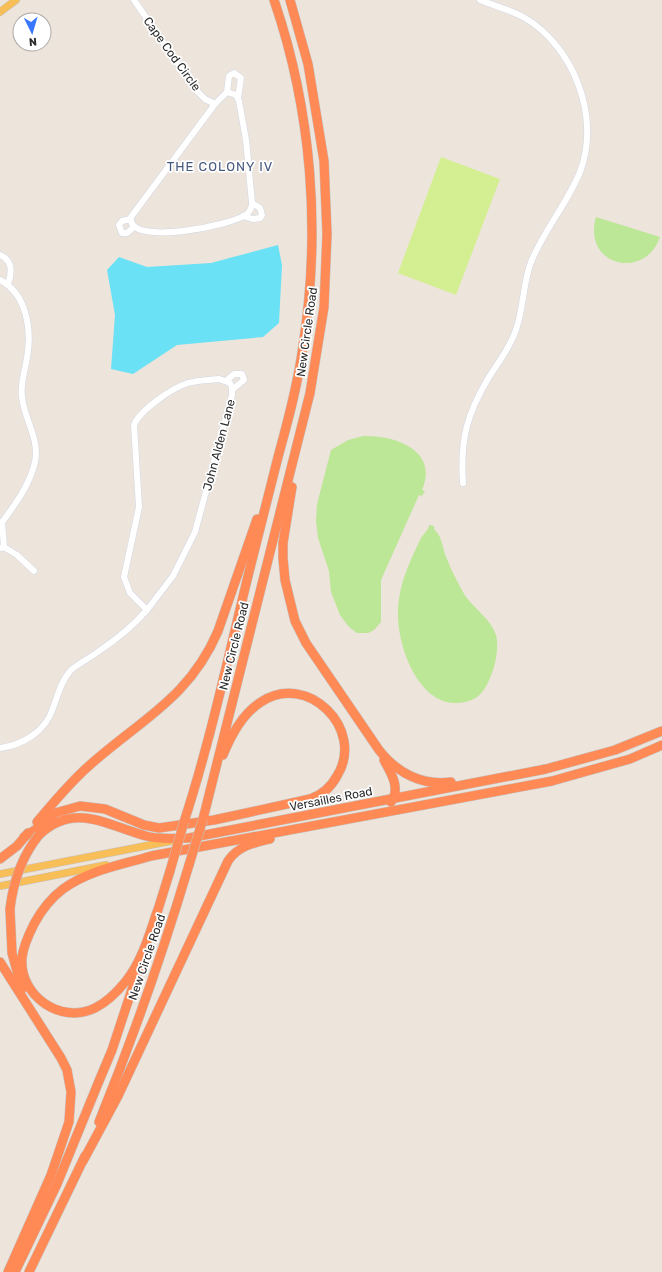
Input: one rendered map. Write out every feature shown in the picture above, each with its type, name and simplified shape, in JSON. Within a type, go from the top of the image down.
[{"type":"highway","name":"New Circle Road","points":[[15,1272],[57,1184],[112,1050],[170,872],[203,755],[278,461],[303,348],[312,246],[310,180],[304,124],[294,68],[274,0]]},
{"type":"highway","name":"New Circle Road","points":[[29,1272],[82,1161],[133,1037],[160,960],[203,818],[310,393],[320,335],[326,273],[327,228],[324,161],[320,127],[308,64],[290,0]]},
{"type":"highway","points":[[300,432],[283,542],[285,580],[295,621],[306,643],[379,750],[395,783],[393,799],[382,813]]},
{"type":"highway","points":[[0,859],[24,837],[90,764],[176,695],[199,668],[211,649],[218,631],[278,461]]},
{"type":"highway","points":[[24,837],[41,826],[55,813],[80,806],[96,807],[152,827],[165,828],[214,820],[314,798],[333,783],[343,765],[345,745],[341,727],[324,705],[304,696],[293,693],[282,694],[262,701],[245,715],[232,736],[210,789]]},
{"type":"highway","name":"Versailles Road","points":[[189,838],[512,776],[578,761],[615,750],[662,731]]},
{"type":"highway","name":"Versailles Road","points":[[151,856],[552,781],[630,759],[662,745]]},
{"type":"highway","points":[[379,750],[397,769],[424,782],[443,783],[512,776]]},
{"type":"highway","points":[[31,1010],[21,987],[14,965],[10,936],[10,909],[17,876],[26,854],[39,835],[49,827],[62,821],[84,818],[108,822],[146,836],[160,838],[189,838]]},
{"type":"highway","points":[[82,1161],[118,1096],[219,878],[231,856],[240,848],[254,843],[298,834],[357,818]]},
{"type":"highway","points":[[151,856],[87,875],[68,886],[53,898],[38,916],[26,942],[22,962],[27,984],[38,999],[53,1009],[76,1013],[94,1009],[108,1000],[127,980],[138,964],[157,912]]},
{"type":"highway","points":[[0,962],[61,1058],[67,1070],[71,1092],[71,1108],[59,1156],[8,1272]]},
{"type":"main road","points":[[0,12],[16,0]]},
{"type":"main road","name":"Versailles Road","points":[[0,874],[189,838]]},
{"type":"main road","name":"Versailles Road","points":[[0,886],[151,856]]},
{"type":"street","name":"Cape Cod Circle","points":[[134,0],[196,90],[205,99],[215,104]]},
{"type":"street","points":[[464,483],[463,450],[467,419],[476,398],[514,335],[520,314],[526,280],[532,262],[541,242],[566,202],[580,170],[586,149],[587,126],[583,102],[576,78],[554,44],[539,28],[524,18],[485,1]]},
{"type":"street","points":[[130,219],[134,227],[150,231],[186,232],[207,228],[243,216],[250,210],[252,203],[246,140],[238,98],[241,78],[238,75],[234,73],[229,76],[227,92],[215,104],[130,219],[122,221],[119,225],[119,229],[122,232],[127,233],[134,227]]},
{"type":"street","points":[[227,92],[234,93],[238,98]]},
{"type":"street","points":[[243,216],[253,220],[260,218],[262,214],[260,208],[252,203]]},
{"type":"street","points":[[0,255],[6,259],[11,267],[11,277],[8,284]]},
{"type":"street","points":[[0,280],[8,284],[21,300],[28,324],[29,348],[22,396],[36,453],[27,484],[1,523],[2,547],[17,556],[34,571]]},
{"type":"street","points":[[226,381],[238,372],[242,374],[244,380],[233,389]]},
{"type":"street","name":"John Alden Lane","points":[[0,748],[20,743],[36,733],[49,719],[60,688],[70,671],[115,641],[134,625],[147,610],[173,576],[195,532],[233,389],[230,383],[226,381],[198,381],[179,387],[143,412],[134,425],[138,514],[124,577],[130,594],[147,610]]},
{"type":"green space","points":[[441,157],[500,179],[456,295],[398,273]]},
{"type":"green space","points":[[596,217],[660,237],[652,251],[642,259],[629,263],[617,262],[606,256],[598,247],[594,234]]},
{"type":"green space","points":[[363,436],[388,438],[411,448],[419,455],[424,465],[426,476],[422,490],[425,491],[422,496],[419,495],[381,580],[381,622],[374,630],[368,633],[357,633],[349,627],[340,615],[331,592],[329,571],[318,538],[316,521],[317,504],[331,450],[348,440]]},
{"type":"green space","points":[[429,525],[434,526],[454,576],[463,592],[471,603],[485,617],[493,629],[497,639],[496,659],[488,683],[482,692],[471,701],[449,703],[436,697],[424,688],[415,675],[402,644],[399,629],[398,605],[404,576],[421,538],[428,529]]},
{"type":"water","points":[[278,245],[282,265],[279,323],[263,337],[177,345],[133,374],[111,369],[115,315],[107,270],[119,257],[147,267],[211,263]]},
{"type":"district","name":"THE COLONY IV","points":[[220,166]]}]
